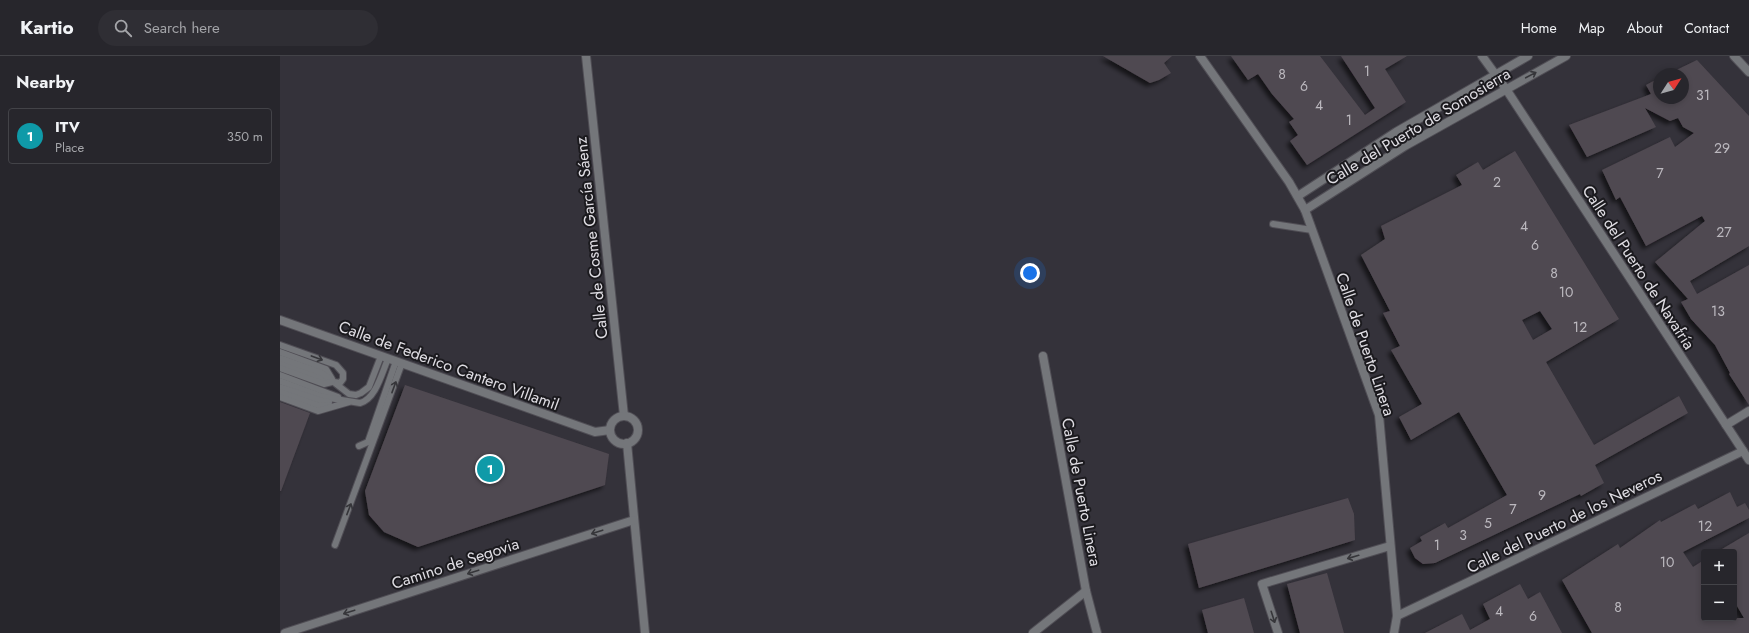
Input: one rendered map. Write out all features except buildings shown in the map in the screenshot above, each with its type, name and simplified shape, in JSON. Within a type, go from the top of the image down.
[{"type":"street","name":"Calle de Cosme García Sáenz","points":[[586,56],[624,416]]},
{"type":"street","name":"Calle de Puerto Linera","points":[[1200,56],[1298,196],[1305,210],[1379,415],[1397,616],[1394,633]]},
{"type":"street","name":"Calle del Puerto de Navafría","points":[[1482,56],[1506,89],[1749,460]]},
{"type":"street","name":"Calle del Puerto de Somosierra","points":[[1298,196],[1396,132],[1494,74],[1528,56]]},
{"type":"street","name":"Calle del Puerto de Somosierra","points":[[1305,210],[1405,146],[1566,56]]},
{"type":"street","points":[[1734,56],[1749,72]]},
{"type":"street","name":"Calle de Federico Cantero Villamil","points":[[280,320],[595,432],[610,430]]},
{"type":"street","name":"Calle de Puerto Linera","points":[[1043,356],[1086,591],[1097,633]]},
{"type":"street","points":[[1726,425],[1749,411]]},
{"type":"street","points":[[624,416],[634,421],[637,427],[636,435],[632,441],[627,443],[616,441],[610,430],[614,420],[624,416]]},
{"type":"street","points":[[627,443],[645,633]]},
{"type":"street","name":"Calle del Puerto de los Neveros","points":[[1397,616],[1743,451]]},
{"type":"street","name":"Camino de Segovia","points":[[285,633],[634,520]]},
{"type":"street","points":[[1278,633],[1262,584],[1390,546]]},
{"type":"street","points":[[1033,633],[1086,591]]},
{"type":"lane","points":[[1274,224],[1312,230]]},
{"type":"lane","points":[[280,345],[336,365],[343,373],[343,379],[340,383],[334,382],[280,363]]},
{"type":"lane","points":[[280,352],[326,369],[334,382]]},
{"type":"lane","points":[[280,358],[322,373],[349,394],[356,395],[369,387],[392,360]]},
{"type":"lane","points":[[280,381],[323,397],[360,403],[369,399],[392,360]]},
{"type":"lane","points":[[359,446],[368,442],[392,360]]},
{"type":"lane","points":[[335,545],[392,360]]},
{"type":"lane","points":[[280,368],[324,384],[334,382]]},
{"type":"lane","points":[[280,375],[351,402]]},
{"type":"lane","points":[[280,387],[322,401],[351,402]]},
{"type":"lane","points":[[280,392],[320,406],[351,402]]},
{"type":"lane","points":[[280,397],[318,411],[351,402]]},
{"type":"place","name":"ITV","points":[[490,469]]}]
